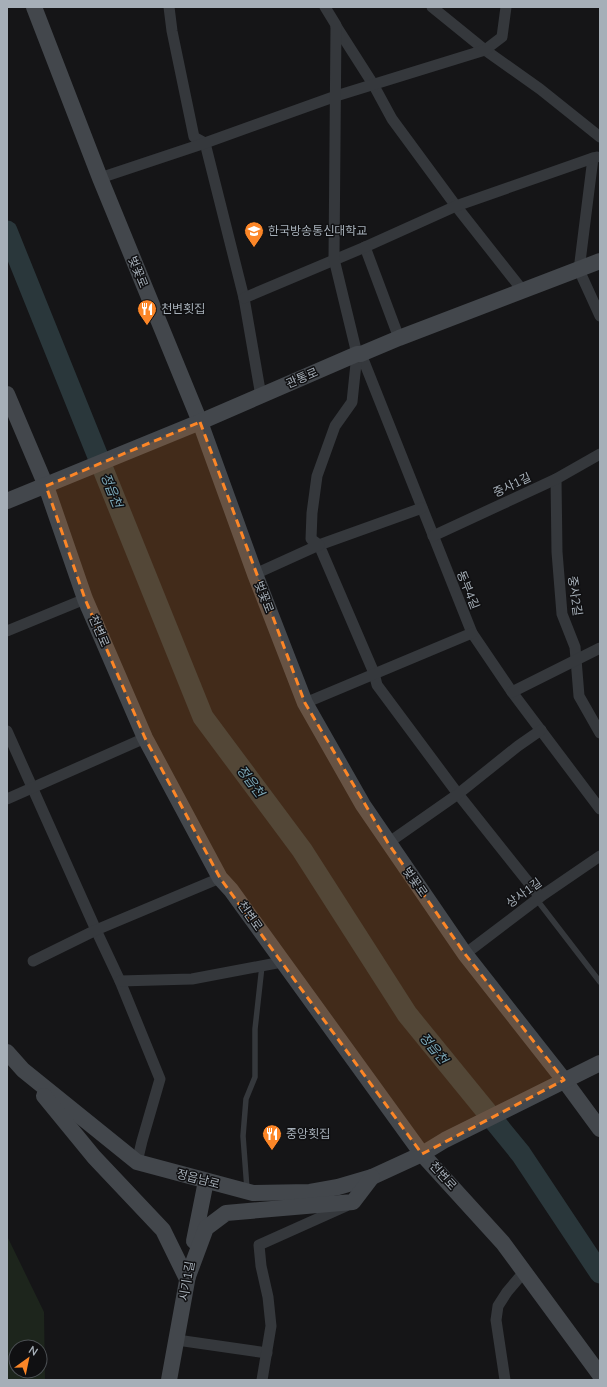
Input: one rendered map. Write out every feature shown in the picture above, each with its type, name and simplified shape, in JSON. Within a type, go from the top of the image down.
[{"type":"street","name":"벚꽃로","points":[[34,7],[100,178],[200,422],[255,574],[305,703],[363,805],[388,843],[465,954],[564,1080],[600,1129]]},
{"type":"street","points":[[169,7],[172,31],[194,137],[205,143],[244,298],[261,396]]},
{"type":"street","points":[[325,7],[373,84],[392,119],[456,206],[522,291]]},
{"type":"street","points":[[432,7],[485,50],[540,89],[600,137]]},
{"type":"street","points":[[100,178],[205,143],[336,96],[485,50],[502,37],[506,7]]},
{"type":"street","points":[[336,25],[334,260],[359,354],[352,402],[335,426],[316,476],[311,539],[319,545],[374,672],[377,685],[538,898]]},
{"type":"street","points":[[244,298],[365,247],[456,206],[596,157],[579,270],[600,316]]},
{"type":"street","points":[[365,247],[399,338]]},
{"type":"street","name":"관통로","points":[[7,501],[200,422],[359,354],[600,261]]},
{"type":"street","name":"동부4길","points":[[359,354],[472,633],[512,692],[600,809]]},
{"type":"street","name":"천변로","points":[[7,394],[46,486],[85,599],[145,738],[220,878],[231,890],[422,1154],[504,1243],[600,1375]]},
{"type":"street","name":"중사1길","points":[[433,536],[556,479],[600,454]]},
{"type":"street","name":"중사2길","points":[[556,479],[557,552],[562,614],[575,647],[579,696],[600,733]]},
{"type":"street","points":[[255,574],[319,545],[422,508]]},
{"type":"street","points":[[7,631],[85,599]]},
{"type":"street","points":[[305,703],[374,672],[472,633]]},
{"type":"street","points":[[512,692],[600,648]]},
{"type":"street","points":[[388,843],[458,794],[511,750],[541,730]]},
{"type":"street","points":[[7,731],[120,981],[160,1079],[137,1162]]},
{"type":"street","points":[[7,799],[145,738]]},
{"type":"street","name":"상사1길","points":[[465,954],[538,898],[600,856]]},
{"type":"street","points":[[33,961],[96,930],[220,878]]},
{"type":"street","points":[[120,981],[192,979],[282,962]]},
{"type":"street","name":"정읍남로","points":[[7,1052],[23,1070],[137,1162],[206,1182],[253,1193],[310,1192],[338,1187],[372,1177],[422,1154],[445,1140],[600,1062]]},
{"type":"street","points":[[23,1070],[94,1157],[163,1230],[187,1279]]},
{"type":"street","points":[[262,1380],[271,1326],[268,1297],[261,1266],[259,1244],[354,1202],[372,1177]]},
{"type":"street","name":"시기1길","points":[[169,1380],[206,1182]]},
{"type":"street","points":[[187,1279],[206,1228],[226,1214],[354,1202]]},
{"type":"street","points":[[505,1380],[496,1320],[498,1306],[507,1292],[524,1272]]},
{"type":"street","points":[[177,1340],[267,1353]]},
{"type":"lane","points":[[538,898],[600,982]]},
{"type":"lane","points":[[247,1192],[243,1136],[246,1099],[255,1077],[255,1029],[262,966]]},
{"type":"highlighted area","points":[[200,422],[305,703],[388,843],[465,954],[564,1080],[422,1154],[220,878],[145,738],[85,599],[46,486]]},
{"type":"shaded area","points":[[7,1236],[44,1312],[44,1339],[8,1339],[8,1379],[45,1380],[7,1380]]},
{"type":"waterway","name":"정읍천","points":[[7,231],[203,717],[302,850],[407,1014],[521,1154],[600,1273]]},
{"type":"place","name":"한국방송통신대학교","points":[[254,248]]},
{"type":"place","name":"천변횟집","points":[[147,326]]},
{"type":"place","name":"중앙횟집","points":[[272,1151]]}]
